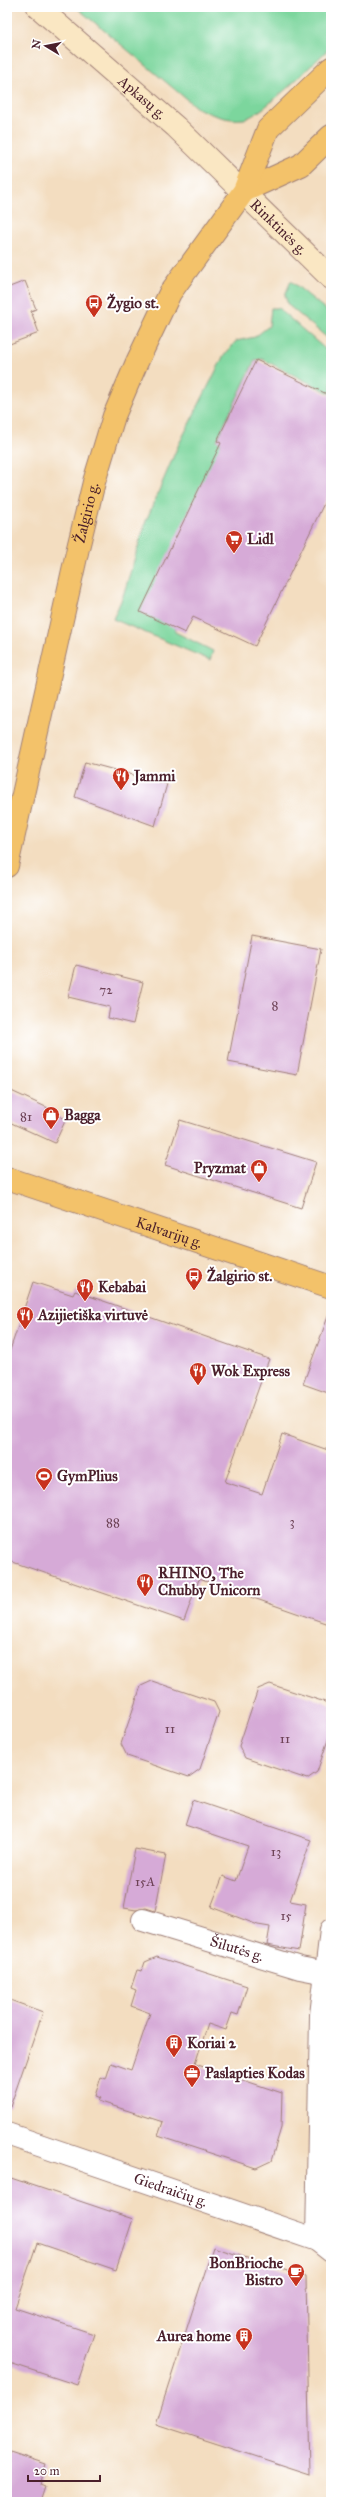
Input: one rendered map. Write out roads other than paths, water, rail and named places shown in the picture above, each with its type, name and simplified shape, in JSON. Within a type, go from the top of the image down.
[{"type":"main road","name":"Apkasų g.","points":[[38,7],[176,127],[244,191]]},
{"type":"main road","points":[[244,191],[268,130],[331,68]]},
{"type":"main road","points":[[244,191],[300,165],[331,136]]},
{"type":"main road","name":"Rinktinės g.","points":[[244,191],[297,248],[331,278]]},
{"type":"main road","name":"Žalgirio g.","points":[[7,866],[78,548],[94,482],[114,416],[137,362],[170,293],[244,191]]},
{"type":"main road","name":"Kalvarijų g.","points":[[7,1178],[331,1287]]},
{"type":"street","name":"Šilutės g.","points":[[143,1920],[300,1968],[328,1974]]},
{"type":"street","points":[[327,2252],[321,2015],[328,1974],[331,1930]]},
{"type":"street","name":"Giedraičių g.","points":[[7,2134],[327,2252]]},
{"type":"place","name":"Žygio st.","points":[[94,318]]},
{"type":"place","name":"Lidl","points":[[234,554]]},
{"type":"place","name":"Jammi","points":[[121,791]]},
{"type":"place","name":"Bagga","points":[[51,1130]]},
{"type":"place","name":"Pryzmat","points":[[259,1183]]},
{"type":"place","name":"Žalgirio st.","points":[[194,1291]]},
{"type":"place","name":"Kebabai","points":[[85,1302]]},
{"type":"place","name":"Azijietiška virtuvė","points":[[25,1330]]},
{"type":"place","name":"Wok Express","points":[[198,1386]]},
{"type":"place","name":"GymPlius","points":[[44,1491]]},
{"type":"place","name":"RHINO, The Chubby Unicorn","points":[[145,1597]]},
{"type":"place","name":"Koriai 2","points":[[174,2058]]},
{"type":"place","name":"Paslapties Kodas","points":[[192,2088]]},
{"type":"place","name":"BonBrioche Bistro","points":[[296,2287]]},
{"type":"place","name":"Aurea home","points":[[244,2351]]}]
